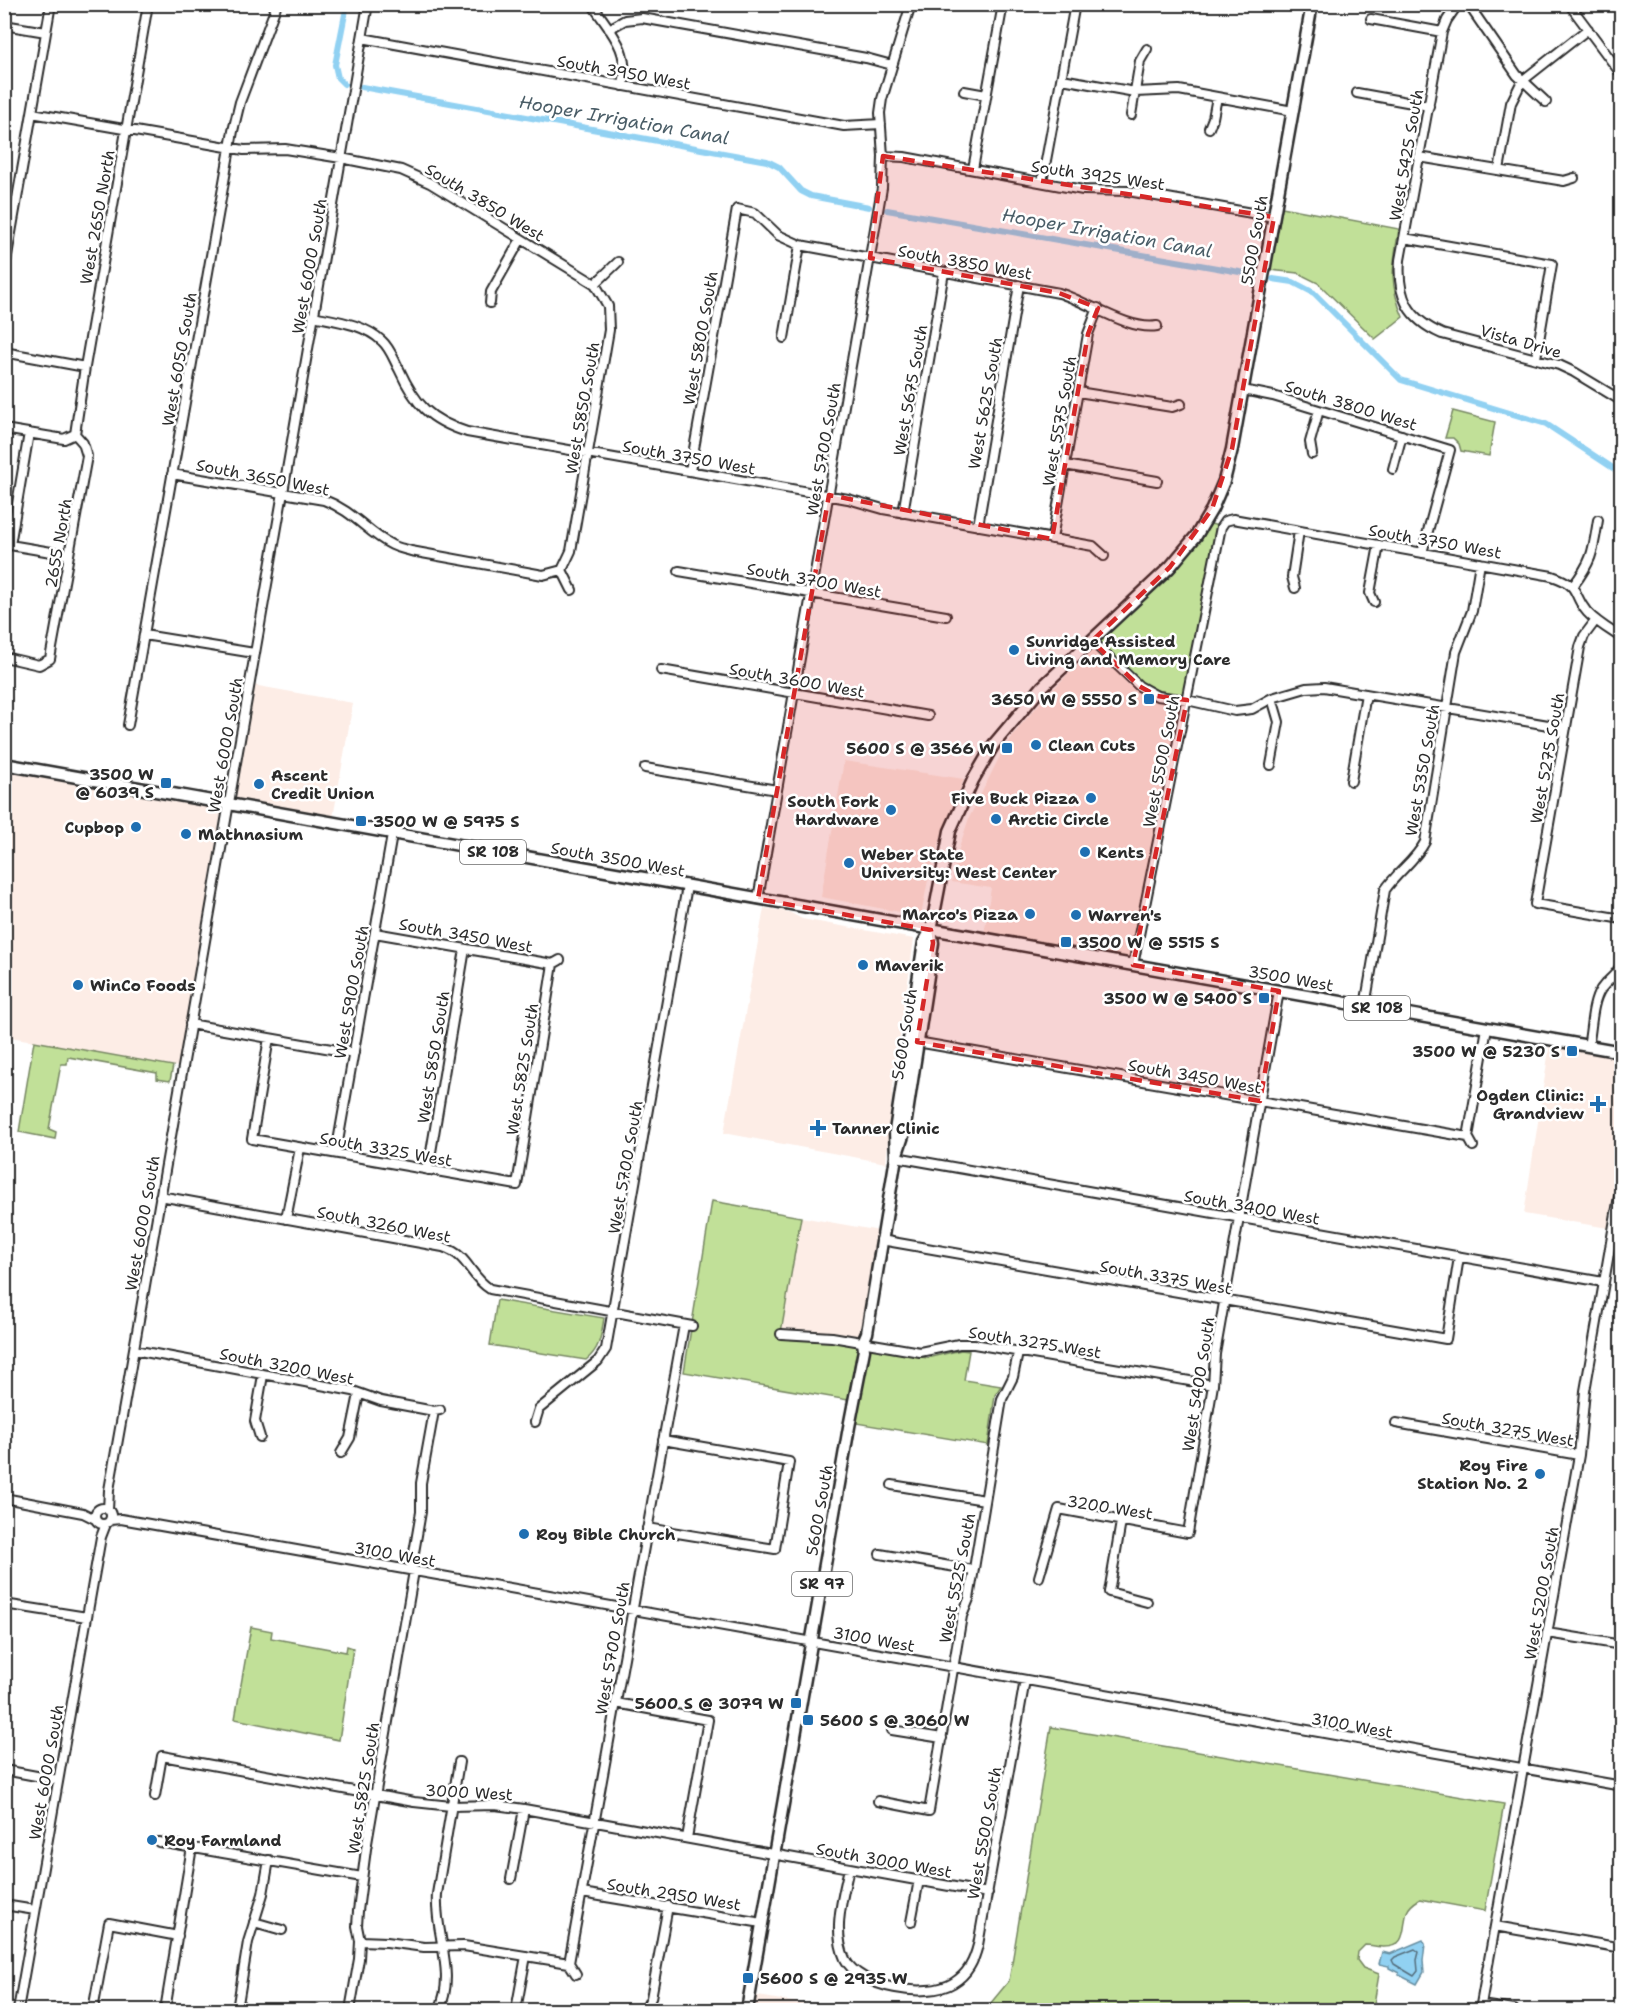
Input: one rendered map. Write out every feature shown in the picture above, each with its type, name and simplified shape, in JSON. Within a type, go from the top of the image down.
[{"type":"main road","name":"5500 South","points":[[1092,641],[1170,567],[1196,536],[1212,509],[1224,481],[1243,390],[1312,4]]},
{"type":"main road","name":"SR 97","points":[[931,930],[950,831],[972,780],[994,744],[1017,715],[1042,687],[1092,641]]},
{"type":"main road","name":"South 3500 West","points":[[4,764],[1133,965]]},
{"type":"main road","name":"5600 South","points":[[747,2010],[867,1333],[881,1240],[896,1157],[904,1133],[933,943],[931,930]]},
{"type":"main road","name":"5600 South","points":[[896,1157],[895,1131],[924,942],[931,930]]},
{"type":"main road","name":"3500 West","points":[[1133,965],[1622,1052]]},
{"type":"street","points":[[4,273],[51,4]]},
{"type":"street","name":"West 2650 North","points":[[75,434],[148,4]]},
{"type":"street","name":"West 6050 South","points":[[128,725],[230,148],[240,102],[277,4]]},
{"type":"street","name":"West 6000 South","points":[[18,2010],[368,4]]},
{"type":"street","points":[[592,4],[624,55],[626,70],[623,86]]},
{"type":"street","name":"West 5700 South","points":[[758,899],[882,188],[882,99],[911,4]]},
{"type":"street","points":[[973,169],[1003,4]]},
{"type":"street","points":[[1042,182],[1075,4]]},
{"type":"street","name":"West 5425 South","points":[[1412,313],[1405,302],[1399,274],[1404,238],[1442,32],[1458,4]]},
{"type":"street","points":[[1468,4],[1522,81],[1545,102]]},
{"type":"street","points":[[1570,5],[1622,75]]},
{"type":"street","points":[[609,29],[625,20],[642,18],[866,58],[892,65]]},
{"type":"street","points":[[1371,19],[1442,32]]},
{"type":"street","points":[[4,25],[46,32]]},
{"type":"street","points":[[1499,170],[1511,103],[1522,81],[1588,29]]},
{"type":"street","name":"South 3950 West","points":[[362,38],[844,126],[881,124]]},
{"type":"street","points":[[1131,115],[1140,61],[1147,49]]},
{"type":"street","points":[[1062,79],[1135,92],[1179,90],[1293,111]]},
{"type":"street","points":[[964,91],[986,95]]},
{"type":"street","points":[[1357,93],[1429,106]]},
{"type":"street","points":[[1209,128],[1214,118],[1217,97]]},
{"type":"street","name":"South 3850 West","points":[[32,113],[230,148],[285,149],[401,170],[430,183],[595,284]]},
{"type":"street","name":"South 3925 West","points":[[883,156],[904,157],[1083,190],[1128,191],[1274,217]]},
{"type":"street","points":[[1419,157],[1564,181],[1574,178]]},
{"type":"street","name":"South 3850 West","points":[[737,209],[755,213],[778,235],[800,245],[1059,293],[1133,325],[1146,328],[1157,326]]},
{"type":"street","name":"West 5800 South","points":[[690,471],[737,209]]},
{"type":"street","points":[[1404,238],[1552,264],[1536,358]]},
{"type":"street","points":[[490,303],[491,292],[521,239]]},
{"type":"street","points":[[784,338],[800,245]]},
{"type":"street","points":[[595,284],[618,262]]},
{"type":"street","name":"West 5675 South","points":[[903,513],[944,272]]},
{"type":"street","name":"West 5850 South","points":[[562,570],[571,551],[609,330],[608,306],[595,284]]},
{"type":"street","name":"West 5625 South","points":[[978,526],[1019,285]]},
{"type":"street","name":"West 5575 South","points":[[1052,539],[1088,334],[1098,309]]},
{"type":"street","name":"Vista Drive","points":[[1412,313],[1430,328],[1442,334],[1536,358],[1574,372],[1621,397]]},
{"type":"street","name":"South 3750 West","points":[[313,316],[368,331],[384,342],[410,393],[420,406],[434,418],[467,432],[829,495],[903,513],[1093,546],[1104,556]]},
{"type":"street","points":[[4,352],[85,367]]},
{"type":"street","name":"South 3800 West","points":[[1243,390],[1273,396],[1450,450],[1422,553]]},
{"type":"street","points":[[1078,392],[1172,407],[1181,404]]},
{"type":"street","points":[[1312,453],[1310,442],[1319,410]]},
{"type":"street","points":[[4,429],[64,439],[75,434]]},
{"type":"street","points":[[29,433],[7,544],[69,555]]},
{"type":"street","name":"2655 North","points":[[4,657],[39,665],[50,659],[87,456],[83,443],[75,434]]},
{"type":"street","points":[[1393,469],[1402,435]]},
{"type":"street","points":[[1065,465],[1157,482]]},
{"type":"street","name":"South 3650 West","points":[[172,474],[324,500],[339,506],[393,546],[411,551],[543,575],[562,570]]},
{"type":"street","name":"South 3750 West","points":[[1221,527],[1225,521],[1233,519],[1552,576],[1573,586]]},
{"type":"street","points":[[1598,520],[1592,557],[1573,586],[1585,609],[1596,620],[1622,638]]},
{"type":"street","name":"West 5500 South","points":[[1133,965],[1221,527]]},
{"type":"street","points":[[1295,588],[1292,577],[1299,531]]},
{"type":"street","points":[[1374,602],[1370,592],[1379,545]]},
{"type":"street","name":"West 5350 South","points":[[1365,1006],[1385,890],[1393,878],[1417,856],[1425,842],[1456,652],[1472,611],[1479,563]]},
{"type":"street","points":[[562,570],[572,590]]},
{"type":"street","name":"South 3700 West","points":[[679,571],[946,616]]},
{"type":"street","name":"West 5275 South","points":[[1596,620],[1584,636],[1580,647],[1535,904],[1622,919]]},
{"type":"street","points":[[144,635],[254,653]]},
{"type":"street","points":[[1092,641],[1139,686],[1157,696],[1235,711],[1252,709],[1272,698],[1306,688],[1324,687],[1566,728]]},
{"type":"street","name":"South 3600 West","points":[[661,670],[928,716]]},
{"type":"street","points":[[1351,781],[1366,694]]},
{"type":"street","points":[[1270,765],[1279,722],[1272,698]]},
{"type":"street","points":[[645,768],[777,790]]},
{"type":"street","name":"West 5900 South","points":[[336,1154],[392,834]]},
{"type":"street","name":"West 5700 South","points":[[535,1422],[539,1409],[604,1356],[687,886]]},
{"type":"street","name":"South 3450 West","points":[[375,933],[556,962]]},
{"type":"street","name":"West 5850 South","points":[[428,1170],[465,949]]},
{"type":"street","name":"West 5825 South","points":[[517,1185],[556,962]]},
{"type":"street","points":[[1588,1046],[1601,990],[1616,975],[1622,963]]},
{"type":"street","name":"West 5400 South","points":[[1188,1533],[1213,1384],[1215,1354],[1279,991]]},
{"type":"street","points":[[190,1024],[354,1053]]},
{"type":"street","points":[[1473,1146],[1468,1137],[1487,1028]]},
{"type":"street","name":"South 3325 West","points":[[269,1038],[252,1138],[517,1185]]},
{"type":"street","name":"South 3450 West","points":[[917,1042],[1468,1137]]},
{"type":"street","points":[[286,1219],[300,1148]]},
{"type":"street","name":"South 3400 West","points":[[896,1157],[1603,1282]]},
{"type":"street","name":"West 5200 South","points":[[1481,2008],[1579,1455],[1585,1392],[1622,1179]]},
{"type":"street","name":"South 3260 West","points":[[160,1196],[443,1247],[460,1254],[475,1277],[490,1289],[688,1325]]},
{"type":"street","name":"South 3375 West","points":[[881,1240],[1446,1339],[1459,1257]]},
{"type":"street","name":"West 5700 South","points":[[569,1963],[663,1440],[688,1325]]},
{"type":"street","name":"South 3275 West","points":[[782,1334],[832,1337],[920,1352],[959,1344],[974,1344],[1213,1384]]},
{"type":"street","name":"South 3200 West","points":[[134,1350],[437,1411]]},
{"type":"street","name":"West 5525 South","points":[[878,1801],[930,1811],[962,1616],[969,1599],[1002,1399],[1013,1377],[1018,1353]]},
{"type":"street","points":[[260,1437],[255,1421],[263,1375]]},
{"type":"street","points":[[341,1453],[350,1438],[359,1394]]},
{"type":"street","name":"West 5825 South","points":[[350,2010],[360,1941],[357,1918],[362,1877],[421,1512],[420,1483],[437,1411]]},
{"type":"street","name":"South 3275 West","points":[[1396,1423],[1579,1455]]},
{"type":"street","points":[[647,1528],[775,1549],[789,1462],[663,1440]]},
{"type":"street","points":[[892,1485],[985,1500]]},
{"type":"street","points":[[4,1498],[104,1516]]},
{"type":"street","name":"3200 West","points":[[1039,1576],[1059,1509],[1188,1533]]},
{"type":"street","name":"3100 West","points":[[104,1516],[1622,1786]]},
{"type":"street","points":[[1121,1522],[1108,1592],[1147,1602]]},
{"type":"street","points":[[880,1554],[974,1570]]},
{"type":"street","points":[[4,1604],[87,1617]]},
{"type":"street","points":[[1547,1634],[1622,1645]]},
{"type":"street","name":"West 5500 South","points":[[849,1868],[839,1930],[844,1957],[856,1973],[881,1984],[920,1991],[933,1990],[954,1982],[967,1972],[974,1960],[988,1893],[1025,1680]]},
{"type":"street","points":[[616,1703],[708,1720],[687,1838]]},
{"type":"street","points":[[892,1730],[942,1738]]},
{"type":"street","name":"3000 West","points":[[155,1796],[162,1756],[375,1795],[451,1806],[495,1805],[524,1809],[775,1854]]},
{"type":"street","points":[[439,2010],[447,1985],[436,1911],[436,1894],[459,1762]]},
{"type":"street","points":[[4,1770],[58,1780]]},
{"type":"street","points":[[511,1879],[524,1809]]},
{"type":"street","points":[[159,1842],[362,1877]]},
{"type":"street","points":[[165,2010],[192,1847]]},
{"type":"street","name":"South 3000 West","points":[[775,1854],[988,1893]]},
{"type":"street","points":[[237,2010],[248,1942],[263,1894],[269,1860]]},
{"type":"street","points":[[911,1922],[919,1880]]},
{"type":"street","name":"South 2950 West","points":[[582,1893],[762,1923]]},
{"type":"street","points":[[4,1905],[35,1910]]},
{"type":"street","points":[[645,2010],[651,1998],[668,1906]]},
{"type":"street","points":[[254,1922],[282,1930]]},
{"type":"street","points":[[93,2010],[109,1923],[177,1936]]},
{"type":"street","points":[[1495,1926],[1622,1948]]},
{"type":"street","points":[[360,1941],[424,1947],[464,1946],[569,1963],[576,1974]]},
{"type":"street","points":[[516,2010],[526,1956]]},
{"type":"street","points":[[1481,2008],[1514,2010]]},
{"type":"highlighted area","points":[[883,156],[1274,217],[1232,449],[1212,509],[1170,567],[1092,641],[1139,686],[1157,696],[1187,700],[1133,965],[1279,991],[1260,1101],[917,1042],[933,943],[931,930],[758,899],[829,495],[1052,539],[1088,334],[1098,308],[1059,293],[870,258]]},
{"type":"shaded area","points":[[1093,648],[1132,689],[1155,700],[1181,704],[1132,962],[984,935],[991,888],[952,882],[957,854],[969,818],[1003,750],[1021,725]]},
{"type":"shaded area","points":[[253,685],[353,703],[333,818],[231,800]]},
{"type":"shaded area","points":[[844,761],[964,779],[944,828],[929,875],[921,916],[821,897]]},
{"type":"shaded area","points":[[4,769],[222,808],[178,1067],[5,1036]]},
{"type":"shaded area","points":[[764,908],[789,912],[802,919],[914,939],[893,1085],[886,1163],[724,1133]]},
{"type":"shaded area","points":[[1550,1043],[1621,1055],[1622,1189],[1614,1229],[1524,1214]]},
{"type":"shaded area","points":[[801,1217],[880,1231],[860,1336],[781,1328]]},
{"type":"shaded area","points":[[753,1995],[837,2010],[751,2010]]},
{"type":"green space","points":[[1282,207],[1399,229],[1393,273],[1395,294],[1403,317],[1375,339],[1318,283],[1298,273],[1270,270]]},
{"type":"green space","points":[[1453,411],[1495,422],[1489,456],[1461,451],[1459,444],[1453,438],[1445,438]]},
{"type":"green space","points":[[1211,524],[1218,526],[1188,696],[1156,690],[1135,682],[1098,642],[1172,575]]},
{"type":"green space","points":[[34,1041],[173,1066],[170,1081],[157,1079],[157,1073],[68,1057],[67,1064],[61,1064],[49,1129],[56,1132],[55,1139],[19,1132]]},
{"type":"green space","points":[[712,1201],[801,1217],[780,1338],[831,1341],[858,1346],[848,1400],[684,1372]]},
{"type":"green space","points":[[497,1300],[604,1318],[597,1347],[586,1360],[490,1345]]},
{"type":"green space","points":[[869,1348],[927,1358],[961,1350],[969,1351],[964,1380],[1001,1386],[995,1395],[988,1445],[856,1423]]},
{"type":"green space","points":[[251,1627],[272,1631],[271,1638],[346,1652],[347,1646],[353,1648],[339,1740],[235,1719]]},
{"type":"green space","points":[[1051,1727],[1504,1804],[1485,1911],[1420,1899],[1408,1910],[1403,1935],[1397,1944],[1384,1947],[1365,1945],[1358,1952],[1357,1960],[1363,1968],[1379,1974],[1373,2010],[985,2010],[1009,1981]]},
{"type":"water","points":[[1423,1940],[1425,1944],[1424,1972],[1417,1984],[1399,1975],[1389,1966],[1379,1964],[1382,1952],[1390,1954]]},
{"type":"waterway","name":"Hooper Irrigation Canal","points":[[344,84],[338,78],[335,65],[347,4]]},
{"type":"waterway","name":"Hooper Irrigation Canal","points":[[362,87],[767,161],[779,167],[801,191],[811,196],[869,207]]},
{"type":"waterway","name":"Hooper Irrigation Canal","points":[[887,210],[1251,274]]},
{"type":"waterway","name":"Hooper Irrigation Canal","points":[[1273,279],[1293,282],[1314,293],[1401,380],[1546,424],[1622,474]]},
{"type":"place","name":"Sunridge Assisted Living and Memory Care","points":[[1014,650]]},
{"type":"place","name":"3650 W @ 5550 S","points":[[1149,699]]},
{"type":"place","name":"Clean Cuts","points":[[1036,745]]},
{"type":"place","name":"5600 S @ 3566 W","points":[[1007,748]]},
{"type":"place","name":"3500 W @ 6039 S","points":[[166,783]]},
{"type":"place","name":"Ascent Credit Union","points":[[259,784]]},
{"type":"place","name":"Five Buck Pizza","points":[[1091,798]]},
{"type":"place","name":"South Fork Hardware","points":[[891,810]]},
{"type":"place","name":"Arctic Circle","points":[[996,819]]},
{"type":"place","name":"3500 W @ 5975 S","points":[[361,821]]},
{"type":"place","name":"Cupbop","points":[[136,827]]},
{"type":"place","name":"Mathnasium","points":[[186,834]]},
{"type":"place","name":"Kents","points":[[1085,852]]},
{"type":"place","name":"Weber State University: West Center","points":[[849,863]]},
{"type":"place","name":"Marco's Pizza","points":[[1030,914]]},
{"type":"place","name":"Warren's","points":[[1076,915]]},
{"type":"place","name":"3500 W @ 5515 S","points":[[1066,942]]},
{"type":"place","name":"Maverik","points":[[863,965]]},
{"type":"place","name":"WinCo Foods","points":[[78,985]]},
{"type":"place","name":"3500 W @ 5400 S","points":[[1264,998]]},
{"type":"place","name":"3500 W @ 5230 S","points":[[1572,1051]]},
{"type":"place","name":"Ogden Clinic: Grandview","points":[[1598,1104]]},
{"type":"place","name":"Tanner Clinic","points":[[818,1128]]},
{"type":"place","name":"Roy Fire Station No. 2","points":[[1540,1474]]},
{"type":"place","name":"Roy Bible Church","points":[[524,1534]]},
{"type":"place","name":"5600 S @ 3079 W","points":[[796,1703]]},
{"type":"place","name":"5600 S @ 3060 W","points":[[808,1720]]},
{"type":"place","name":"Roy Farmland","points":[[152,1840]]},
{"type":"place","name":"5600 S @ 2935 W","points":[[748,1978]]}]
